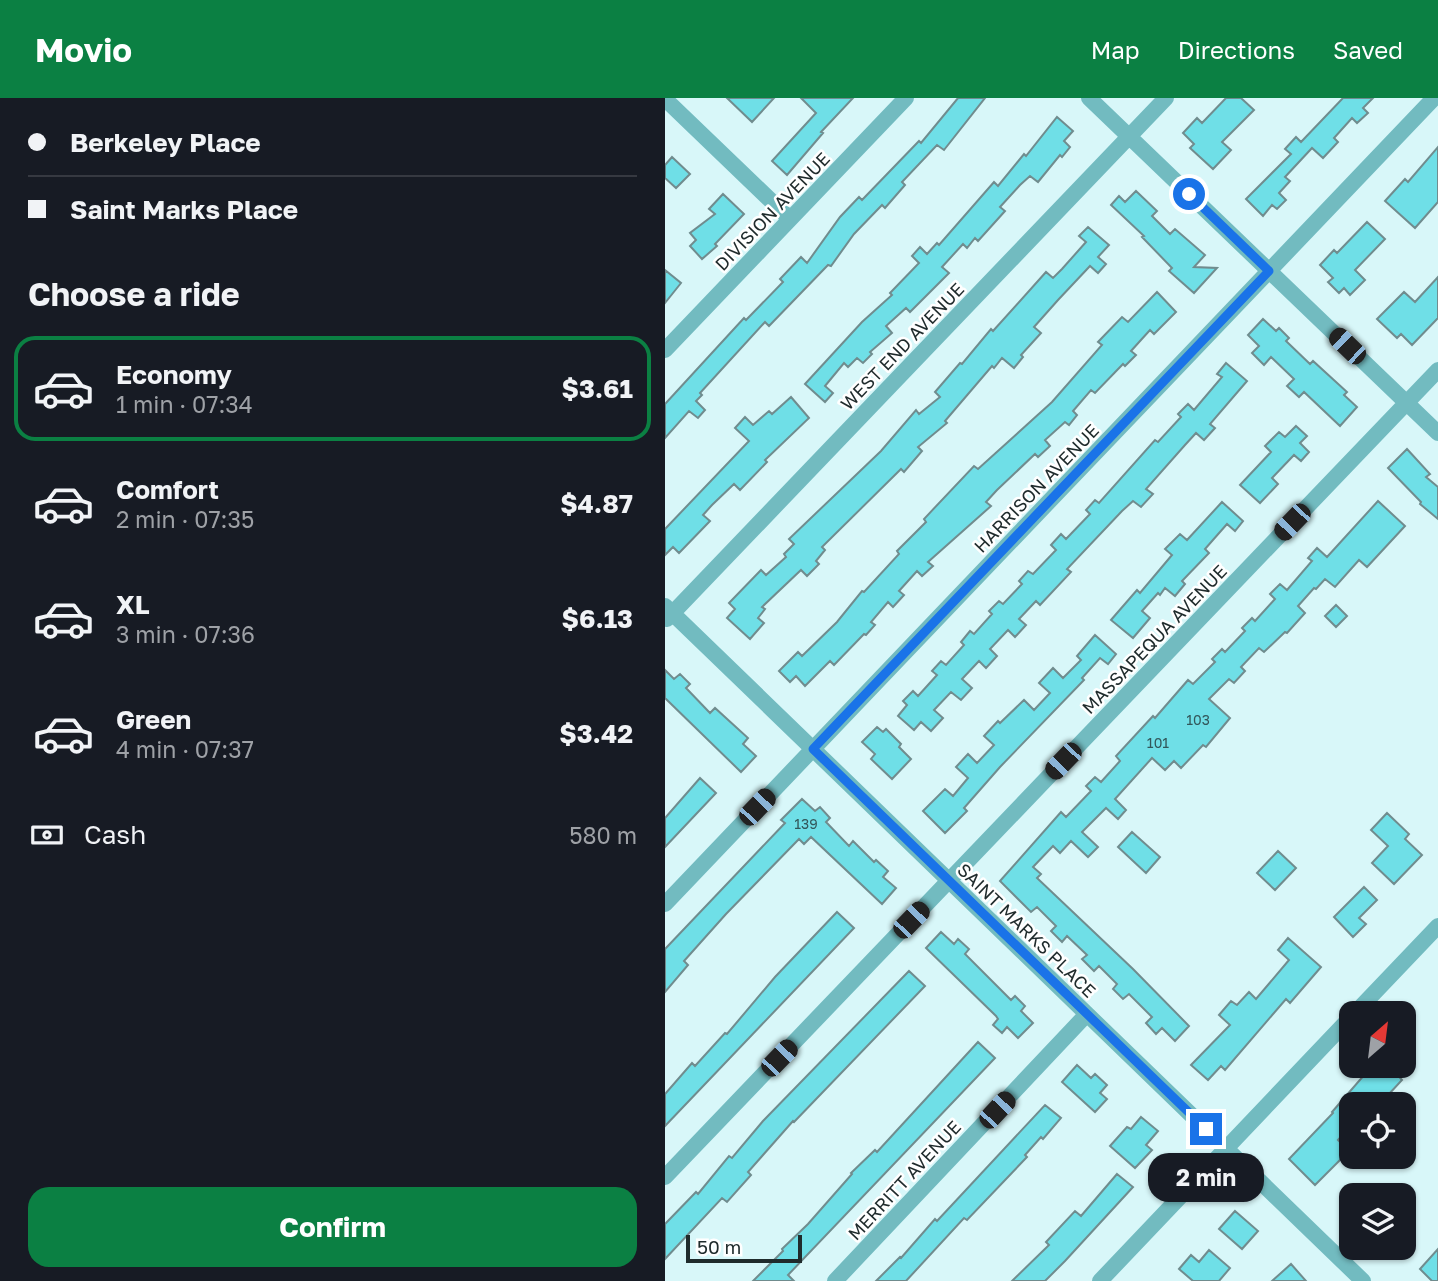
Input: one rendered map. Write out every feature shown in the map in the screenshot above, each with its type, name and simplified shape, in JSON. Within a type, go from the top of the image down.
[{"type":"street","name":"DIVISION AVENUE","points":[[665,350],[906,98]]},
{"type":"street","points":[[1089,98],[1438,433]]},
{"type":"street","name":"WEST END AVENUE","points":[[667,614],[1166,98]]},
{"type":"street","name":"HARRISON AVENUE","points":[[665,904],[1434,98]]},
{"type":"street","points":[[665,99],[790,219]]},
{"type":"street","name":"MASSAPEQUA AVENUE","points":[[665,1177],[1438,370]]},
{"type":"street","name":"SAINT MARKS PLACE","points":[[667,614],[813,749],[1363,1281]]},
{"type":"street","points":[[1366,1001],[1438,926]]},
{"type":"street","name":"MERRITT AVENUE","points":[[835,1281],[1087,1014]]},
{"type":"street","points":[[1100,1281],[1339,1030]]},
{"type":"building","points":[[727,98],[774,98],[752,122]]},
{"type":"building","points":[[801,98],[853,98],[821,132],[823,133],[787,175],[772,161],[816,113]]},
{"type":"building","points":[[958,98],[985,98],[944,150],[937,145],[902,182],[905,185],[885,208],[882,205],[854,234],[831,266],[828,265],[769,326],[765,322],[700,393],[702,395],[696,401],[705,410],[698,418],[689,411],[665,438],[665,404],[744,318],[746,320],[783,282],[780,279],[801,257],[807,263],[840,217],[859,197],[862,200],[919,141],[921,143]]},
{"type":"building","points":[[1226,98],[1241,98],[1254,110],[1222,142],[1231,150],[1213,169],[1190,148],[1194,144],[1183,133],[1197,118],[1202,123]]},
{"type":"building","points":[[1343,98],[1373,98],[1363,108],[1368,113],[1357,123],[1352,118],[1334,138],[1338,142],[1323,158],[1312,148],[1285,177],[1290,181],[1279,193],[1286,200],[1277,209],[1272,205],[1263,216],[1246,199],[1291,154],[1285,149],[1296,137],[1301,142]]},
{"type":"building","points":[[1057,117],[1073,131],[1064,141],[1070,147],[1062,157],[1060,155],[1038,182],[1030,176],[1020,185],[1000,207],[1005,211],[978,241],[975,238],[967,248],[963,244],[942,267],[949,273],[910,312],[906,308],[886,326],[892,333],[870,352],[872,354],[863,363],[857,358],[848,367],[844,363],[825,386],[833,393],[825,402],[805,384],[862,322],[892,295],[890,293],[919,263],[912,256],[920,247],[927,254],[937,243],[939,245],[994,182],[998,186],[1024,154],[1026,156]]},
{"type":"building","points":[[1438,147],[1438,202],[1415,228],[1385,201],[1405,179],[1408,182]]},
{"type":"building","points":[[672,157],[690,174],[676,188],[665,178],[665,165]]},
{"type":"building","points":[[1136,191],[1157,211],[1152,216],[1170,234],[1175,229],[1205,255],[1194,267],[1217,268],[1194,293],[1169,271],[1172,268],[1142,237],[1144,236],[1111,205],[1119,196],[1125,202]]},
{"type":"building","points":[[723,194],[744,214],[702,259],[690,246],[696,240],[690,233],[715,214],[709,209]]},
{"type":"building","points":[[1367,222],[1385,239],[1355,270],[1365,280],[1350,295],[1344,288],[1339,293],[1328,282],[1333,278],[1320,265],[1334,250],[1337,253]]},
{"type":"building","points":[[1088,227],[1109,245],[1098,257],[1106,264],[1098,273],[1090,266],[1034,327],[1041,333],[1021,355],[1023,357],[1014,368],[1002,358],[994,368],[992,366],[945,421],[947,423],[918,447],[922,451],[904,472],[901,469],[822,547],[825,550],[816,561],[819,564],[807,576],[801,570],[762,607],[765,609],[758,618],[764,623],[750,639],[727,618],[735,609],[729,603],[761,570],[766,575],[786,557],[784,554],[794,544],[789,539],[881,451],[916,410],[919,414],[940,397],[935,392],[991,329],[993,331],[1046,272],[1053,278],[1086,242],[1079,236]]},
{"type":"building","points":[[665,270],[681,283],[665,303]]},
{"type":"building","points":[[1438,277],[1438,318],[1412,345],[1401,334],[1397,338],[1377,319],[1404,292],[1415,302]]},
{"type":"building","points":[[1157,292],[1176,312],[1154,334],[1150,330],[1131,351],[1136,355],[1125,366],[1123,364],[1095,393],[1091,390],[1073,411],[1077,415],[1069,425],[1065,422],[1045,440],[1050,446],[1038,457],[1035,454],[997,490],[986,502],[991,506],[928,562],[933,566],[922,576],[917,571],[899,591],[904,595],[893,607],[888,602],[871,622],[875,625],[866,635],[834,665],[830,661],[805,686],[796,676],[790,682],[779,671],[798,652],[802,656],[837,622],[862,591],[864,592],[899,554],[897,551],[926,522],[924,519],[974,466],[978,469],[1052,402],[1102,345],[1098,342],[1122,317],[1128,322]]},
{"type":"building","points":[[1263,319],[1276,331],[1279,328],[1289,338],[1286,341],[1310,364],[1313,361],[1347,392],[1344,395],[1357,407],[1340,426],[1304,392],[1299,397],[1287,386],[1294,379],[1271,357],[1264,365],[1252,353],[1259,346],[1248,335]]},
{"type":"building","points":[[1226,363],[1247,381],[1210,424],[1215,428],[1204,440],[1196,433],[1146,489],[1153,494],[1141,507],[1133,501],[1122,511],[1067,569],[1071,572],[1040,605],[1036,601],[1019,619],[1026,625],[1015,637],[1008,630],[990,649],[997,656],[986,668],[979,661],[962,679],[972,688],[961,700],[951,692],[934,710],[943,718],[931,731],[921,722],[914,730],[898,716],[907,705],[903,701],[913,691],[918,696],[937,675],[932,671],[941,661],[946,665],[964,645],[961,642],[970,631],[974,634],[992,614],[989,611],[999,601],[1003,604],[1022,584],[1019,581],[1028,571],[1033,574],[1056,550],[1051,545],[1061,534],[1066,539],[1090,514],[1086,510],[1095,500],[1099,503],[1155,440],[1158,442],[1181,417],[1178,414],[1188,404],[1194,410],[1222,377],[1217,374]]},
{"type":"building","points":[[791,397],[809,418],[765,460],[767,462],[740,490],[734,484],[712,505],[703,515],[710,521],[679,553],[673,547],[665,555],[665,529],[749,441],[735,428],[745,417],[753,425],[769,411],[772,414]]},
{"type":"building","points":[[1296,426],[1307,436],[1300,443],[1309,452],[1301,461],[1294,455],[1272,478],[1278,484],[1260,503],[1240,485],[1271,452],[1265,446],[1279,432],[1285,437]]},
{"type":"building","points":[[1407,449],[1430,474],[1426,477],[1438,487],[1438,519],[1420,504],[1388,468]]},
{"type":"building","points":[[1378,501],[1405,526],[1367,567],[1359,560],[1335,587],[1325,579],[1314,588],[1298,606],[1305,613],[1287,633],[1264,652],[1259,648],[1241,667],[1245,671],[1234,683],[1229,679],[1209,699],[1230,718],[1206,747],[1203,745],[1181,768],[1174,761],[1165,770],[1152,758],[1115,799],[1126,810],[1118,819],[1106,808],[1082,832],[1098,847],[1088,857],[1071,841],[1060,853],[1053,846],[1033,867],[1041,874],[1037,878],[1189,1026],[1175,1041],[1162,1028],[1156,1034],[1146,1023],[1152,1017],[1129,994],[1123,999],[1113,989],[1117,984],[1099,966],[1094,971],[1082,959],[1087,955],[1067,936],[1062,942],[1051,931],[1056,926],[1037,907],[1031,912],[1000,881],[1061,812],[1066,817],[1091,791],[1086,786],[1095,777],[1101,782],[1120,761],[1116,756],[1153,716],[1155,718],[1188,680],[1193,684],[1215,662],[1212,659],[1222,649],[1225,652],[1245,631],[1242,628],[1252,618],[1255,621],[1275,599],[1270,594],[1280,584],[1287,590],[1312,561],[1308,558],[1317,548],[1327,557]]},
{"type":"building","points":[[1222,502],[1243,521],[1235,531],[1227,524],[1205,549],[1209,553],[1182,581],[1185,584],[1175,596],[1165,588],[1160,595],[1158,593],[1142,611],[1150,618],[1133,638],[1111,620],[1137,590],[1140,593],[1172,555],[1165,549],[1180,534],[1187,540]]},
{"type":"building","points":[[1336,605],[1347,616],[1336,627],[1325,616]]},
{"type":"building","points":[[1095,635],[1116,654],[1108,664],[1100,658],[1082,678],[1084,680],[1000,767],[964,808],[967,811],[945,833],[923,811],[945,789],[953,796],[968,778],[956,767],[968,754],[977,763],[994,745],[984,736],[1024,700],[1034,710],[1050,693],[1039,683],[1053,668],[1063,678],[1081,660],[1077,656]]},
{"type":"building","points":[[665,670],[674,679],[680,674],[690,684],[686,688],[710,713],[715,708],[748,738],[743,744],[756,756],[741,772],[665,698]]},
{"type":"building","points":[[877,727],[883,732],[886,729],[911,759],[892,779],[871,759],[875,754],[862,742]]},
{"type":"building","points":[[700,778],[716,793],[665,847],[665,818]]},
{"type":"building","points":[[802,799],[815,811],[820,807],[830,818],[826,822],[849,846],[853,841],[874,862],[876,860],[888,871],[883,877],[896,888],[882,904],[811,837],[804,844],[799,839],[684,961],[688,965],[665,992],[665,949],[785,823],[781,820]]},
{"type":"building","points":[[1387,813],[1409,834],[1405,839],[1422,855],[1394,884],[1372,863],[1388,846],[1371,830]]},
{"type":"building","points":[[1132,832],[1160,857],[1146,873],[1118,847]]},
{"type":"building","points":[[1278,851],[1296,868],[1275,890],[1257,873]]},
{"type":"building","points":[[1364,887],[1377,900],[1359,918],[1366,924],[1353,937],[1334,917]]},
{"type":"building","points":[[837,912],[854,928],[665,1126],[665,1094],[692,1063],[695,1066],[725,1033],[727,1034],[775,977]]},
{"type":"building","points":[[941,932],[954,944],[958,939],[969,949],[965,954],[1011,1000],[1015,996],[1025,1006],[1021,1011],[1033,1023],[1018,1038],[1007,1027],[1002,1033],[993,1025],[998,1019],[996,1016],[926,948]]},
{"type":"building","points":[[1288,938],[1321,967],[1290,1003],[1286,999],[1225,1070],[1221,1066],[1208,1080],[1191,1065],[1230,1025],[1219,1015],[1231,1001],[1237,1005],[1249,992],[1256,999],[1289,960],[1278,950]]},
{"type":"building","points":[[909,971],[925,986],[793,1121],[748,1172],[751,1175],[727,1202],[722,1198],[665,1259],[665,1224],[696,1192],[698,1194],[729,1156],[732,1158],[763,1121]]},
{"type":"building","points":[[978,1042],[995,1058],[788,1275],[794,1281],[753,1281],[808,1224],[851,1173],[875,1150],[877,1152]]},
{"type":"building","points":[[1077,1065],[1091,1078],[1095,1074],[1107,1085],[1100,1093],[1107,1099],[1095,1112],[1062,1082]]},
{"type":"building","points":[[1362,1078],[1402,1080],[1391,1092],[1349,1092]]},
{"type":"building","points":[[1339,1104],[1339,1161],[1315,1185],[1289,1159]]},
{"type":"building","points":[[1045,1105],[1061,1118],[967,1220],[964,1218],[906,1281],[876,1281],[901,1258],[935,1219],[937,1221]]},
{"type":"building","points":[[1141,1117],[1158,1131],[1146,1145],[1152,1150],[1135,1168],[1110,1146],[1127,1127],[1131,1129]]},
{"type":"building","points":[[1117,1174],[1133,1187],[1065,1261],[1045,1281],[1012,1281],[1049,1245],[1046,1242],[1075,1211],[1081,1216]]},
{"type":"building","points":[[1235,1211],[1258,1231],[1242,1249],[1219,1229]]},
{"type":"building","points":[[1438,1249],[1438,1281],[1432,1281],[1420,1269]]},
{"type":"building","points":[[1209,1250],[1230,1268],[1219,1281],[1193,1281],[1179,1269],[1191,1255],[1199,1262]]},
{"type":"building","points":[[1291,1264],[1306,1281],[1272,1281]]},
{"type":"route","points":[[1189,194],[1269,271],[813,749],[1206,1129]]}]
